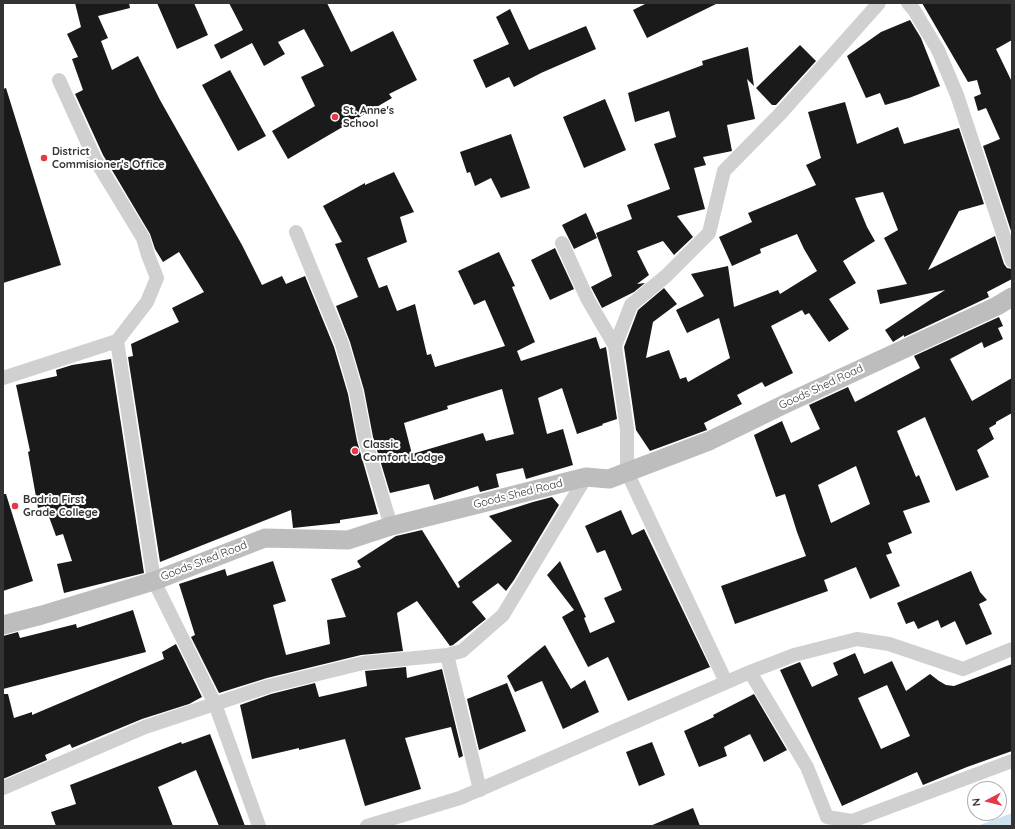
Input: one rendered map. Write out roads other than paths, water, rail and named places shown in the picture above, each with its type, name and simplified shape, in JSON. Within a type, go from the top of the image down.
[{"type":"street","points":[[615,346],[631,305],[666,276],[709,233],[724,171],[780,114],[879,3]]},
{"type":"street","points":[[908,3],[914,10],[938,50],[954,89],[1012,261]]},
{"type":"street","points":[[3,378],[117,341],[147,302],[158,278],[148,255],[143,238],[95,159],[59,80]]},
{"type":"street","points":[[296,232],[342,344],[356,392],[365,439],[391,526]]},
{"type":"street","points":[[562,243],[588,300],[615,346],[627,429],[627,472],[726,682]]},
{"type":"street","name":"Goods Shed Road","points":[[3,625],[42,615],[154,581],[264,538],[348,540],[391,526],[586,477],[609,479],[710,441],[785,404],[997,306],[1012,297]]},
{"type":"street","points":[[117,341],[154,581],[215,704],[259,826]]},
{"type":"street","points":[[3,788],[144,727],[269,686],[363,663],[447,655],[462,651],[503,615],[586,477]]},
{"type":"street","points":[[367,826],[460,798],[480,790],[726,682],[794,654],[857,639],[889,644],[963,669],[1012,649]]},
{"type":"street","points":[[447,655],[480,790]]},
{"type":"street","points":[[750,672],[806,767],[827,817],[852,821],[1012,761]]},
{"type":"water","points":[[1012,813],[1012,826],[977,826],[990,821],[1007,821],[1007,815]]},
{"type":"place","name":"St. Anne's School","points":[[335,117]]},
{"type":"place","name":"District Commisioner's Office","points":[[44,158]]},
{"type":"place","name":"Classic Comfort Lodge","points":[[355,451]]},
{"type":"place","name":"Badria First Grade College","points":[[15,506]]}]
